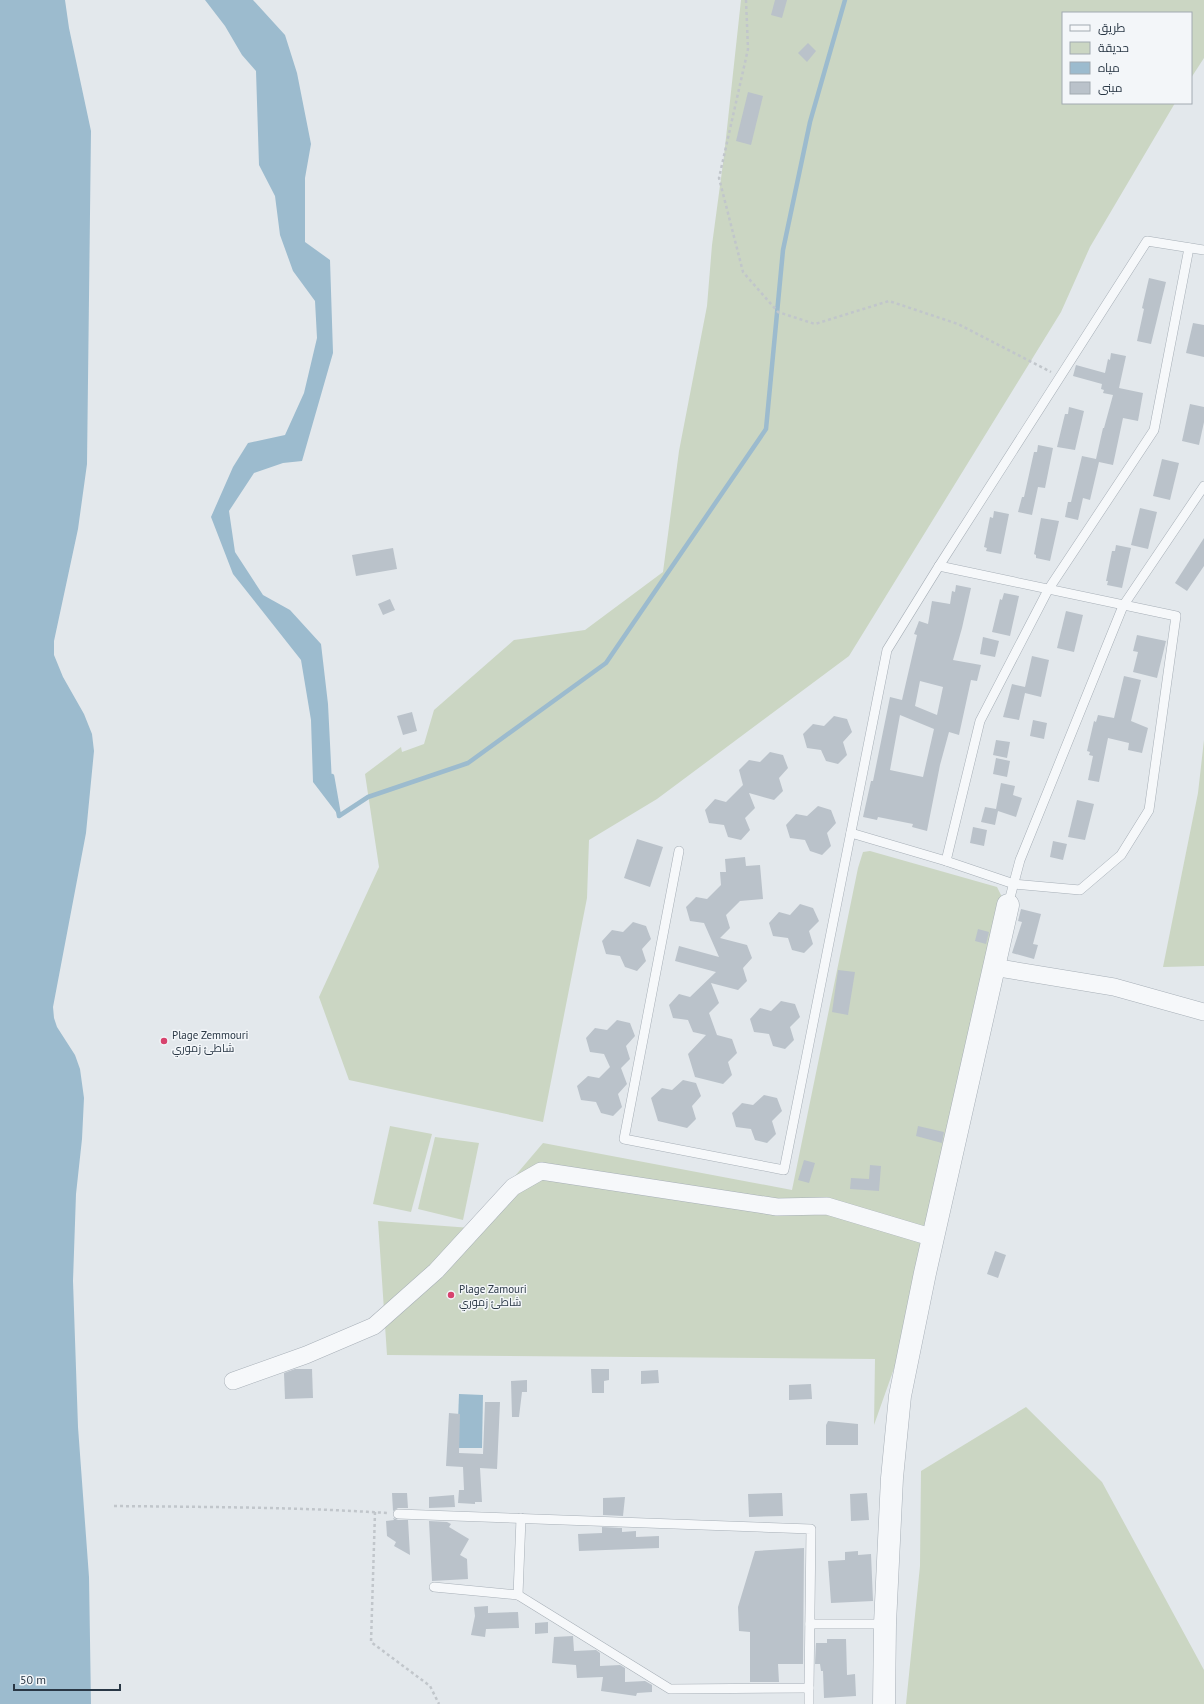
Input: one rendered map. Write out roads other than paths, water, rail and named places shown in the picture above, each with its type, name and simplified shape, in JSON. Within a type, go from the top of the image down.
[{"type":"street","points":[[884,1704],[885,1624],[892,1478],[900,1396],[993,967],[1008,905]]},
{"type":"street","points":[[993,967],[1114,987],[1204,1012]]},
{"type":"street","points":[[233,1381],[306,1355],[374,1326],[436,1270],[513,1187],[541,1171],[777,1207],[827,1206],[934,1238]]},
{"type":"lane","points":[[679,851],[624,1139],[784,1170],[887,650],[1147,241],[1204,250]]},
{"type":"lane","points":[[946,861],[980,721],[1048,590],[1154,430],[1189,248]]},
{"type":"lane","points":[[1008,905],[1020,860],[1123,606],[1204,486]]},
{"type":"lane","points":[[851,833],[946,861],[1014,884],[1080,890],[1121,855],[1149,810],[1176,616],[939,566]]},
{"type":"lane","points":[[398,1514],[811,1529],[809,1704]]},
{"type":"lane","points":[[518,1596],[521,1518]]},
{"type":"lane","points":[[434,1587],[518,1596],[670,1689],[809,1688]]},
{"type":"lane","points":[[810,1624],[885,1624]]},
{"type":"water","points":[[0,0],[65,0],[69,28],[91,131],[87,464],[78,529],[54,641],[54,655],[63,677],[84,714],[92,734],[94,751],[86,833],[53,1007],[57,1027],[75,1055],[80,1069],[84,1098],[82,1139],[76,1194],[73,1281],[78,1427],[89,1577],[91,1704],[0,1704]]},
{"type":"water","points":[[205,0],[253,0],[285,35],[297,73],[311,144],[305,178],[305,242],[330,260],[333,353],[302,461],[283,463],[254,473],[229,511],[235,552],[263,595],[290,610],[321,644],[328,704],[332,783],[339,816],[313,782],[311,720],[301,660],[233,574],[211,517],[233,467],[248,443],[285,435],[304,393],[317,338],[315,301],[293,271],[280,235],[275,196],[259,165],[256,71],[242,55],[225,26]]},
{"type":"water","points":[[459,1394],[483,1395],[482,1448],[457,1448]]},
{"type":"waterway","points":[[332,776],[339,816],[368,797],[468,763],[606,663],[766,429],[783,250],[810,122],[845,0]]},
{"type":"place","name":"Plage Zemmouri شاطئ زموري","points":[[164,1041]]},
{"type":"place","name":"Plage Zamouri شاطئ زموري","points":[[451,1295]]}]
